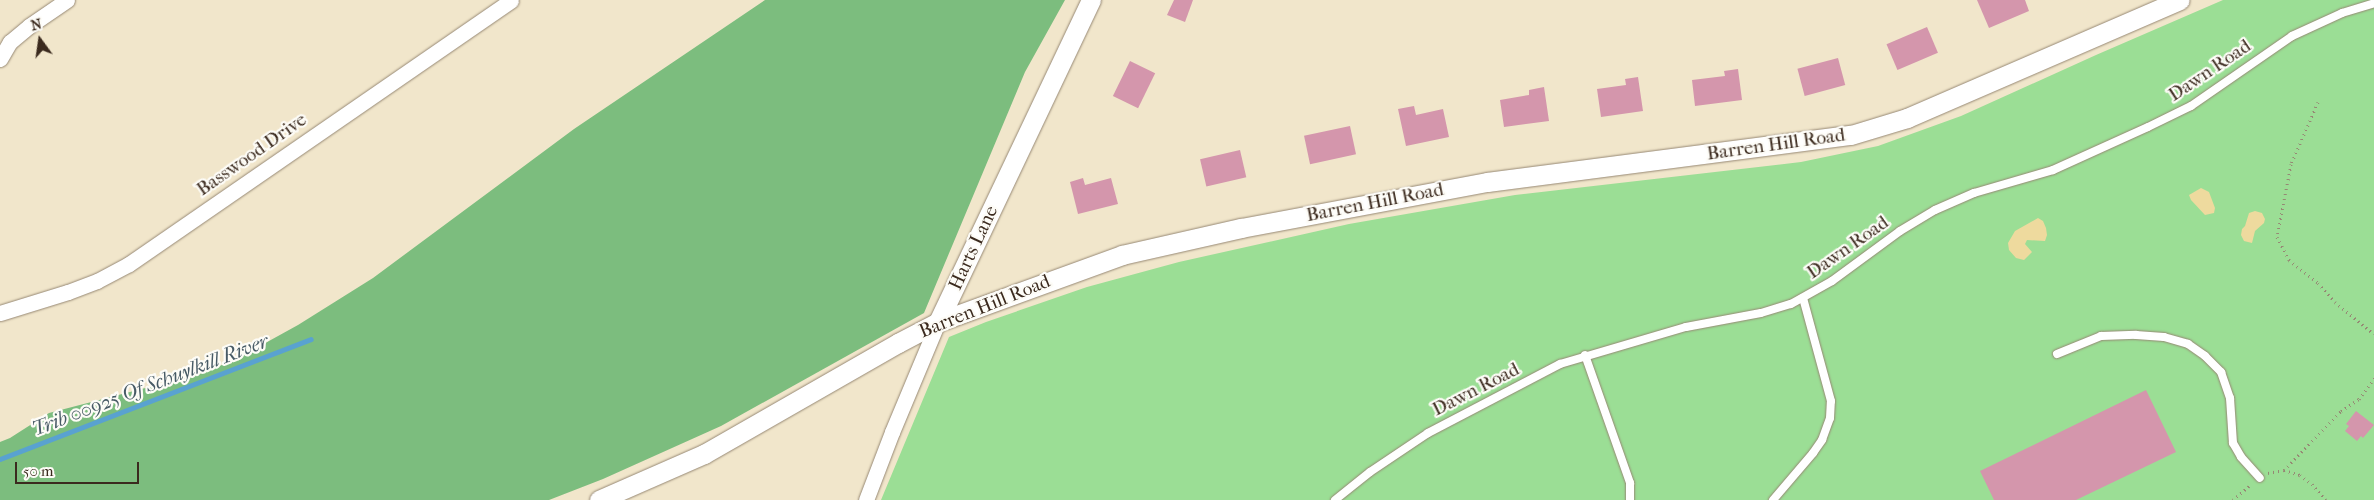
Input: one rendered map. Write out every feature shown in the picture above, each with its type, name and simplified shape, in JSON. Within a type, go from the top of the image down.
[{"type":"street","points":[[0,59],[10,42],[29,26],[67,0]]},
{"type":"street","name":"Basswood Drive","points":[[0,313],[97,281],[129,264],[511,0]]},
{"type":"street","name":"Harts Lane","points":[[866,500],[938,322],[1091,0]]},
{"type":"street","name":"Barren Hill Road","points":[[599,500],[704,454],[938,322],[1122,254],[1241,228],[1487,182],[1851,136],[1907,118],[2180,0]]},
{"type":"lane","name":"Dawn Road","points":[[1335,500],[1370,472],[1428,433],[1560,364],[1585,355],[1686,327],[1777,309],[1803,298],[1832,281],[1900,231],[1935,210],[1974,193],[2053,170],[2148,127],[2191,106],[2292,36],[2342,13],[2374,3]]},
{"type":"lane","points":[[1773,500],[1813,453],[1822,440],[1830,418],[1830,402],[1803,298]]},
{"type":"lane","points":[[2057,354],[2102,336],[2136,335],[2164,337],[2188,344],[2205,356],[2221,372],[2230,398],[2232,443],[2241,457],[2260,478]]},
{"type":"lane","points":[[1585,355],[1630,483],[1630,500]]},
{"type":"path","points":[[2318,102],[2291,164],[2277,237],[2289,260],[2318,283],[2335,302],[2374,334]]},
{"type":"path","points":[[2284,470],[2341,410],[2359,399],[2374,378]]},
{"type":"path","points":[[2233,500],[2260,478],[2271,472],[2284,470],[2300,475],[2312,484],[2326,500]]},
{"type":"green space","points":[[765,0],[1065,0],[1025,72],[924,313],[721,426],[603,479],[549,500],[0,500],[0,442],[10,438],[49,413],[207,372],[251,351],[298,325],[373,278],[574,129]]},
{"type":"green space","points":[[2223,0],[2374,0],[2374,500],[881,500],[949,337],[986,322],[1087,287],[1179,262],[1349,224],[1515,195],[1801,162],[1878,146],[1961,116]]},
{"type":"sand","points":[[2201,188],[2209,192],[2215,208],[2214,213],[2205,215],[2191,200],[2189,195]]},
{"type":"sand","points":[[2255,211],[2262,213],[2265,219],[2264,223],[2255,231],[2252,243],[2244,241],[2241,235],[2249,213]]},
{"type":"sand","points":[[2038,218],[2043,221],[2046,228],[2047,235],[2045,241],[2027,240],[2025,244],[2032,252],[2024,260],[2016,258],[2009,250],[2008,243],[2015,231]]},
{"type":"building","points":[[1174,0],[1193,0],[1185,22],[1167,15]]},
{"type":"building","points":[[1977,0],[2025,0],[2029,11],[1989,28]]},
{"type":"building","points":[[1927,27],[1938,53],[1897,70],[1886,44]]},
{"type":"building","points":[[1838,58],[1845,85],[1805,96],[1797,69]]},
{"type":"building","points":[[1130,61],[1155,73],[1138,108],[1113,96]]},
{"type":"building","points":[[1738,69],[1742,100],[1695,106],[1692,80],[1725,76],[1724,71]]},
{"type":"building","points":[[1638,77],[1643,111],[1601,117],[1597,89],[1626,85],[1625,79]]},
{"type":"building","points":[[1544,87],[1549,121],[1504,127],[1500,100],[1529,95],[1529,90]]},
{"type":"building","points":[[1414,106],[1416,115],[1443,109],[1449,137],[1406,146],[1398,109]]},
{"type":"building","points":[[1350,126],[1356,154],[1310,164],[1304,136]]},
{"type":"building","points":[[1240,150],[1246,177],[1206,187],[1200,159]]},
{"type":"building","points":[[1083,178],[1085,185],[1111,178],[1118,204],[1078,214],[1070,182]]},
{"type":"building","points":[[2146,390],[2176,452],[2076,500],[1994,500],[1980,471]]},
{"type":"building","points":[[2356,411],[2374,425],[2363,438],[2361,436],[2357,441],[2345,431],[2349,426],[2346,424]]},
{"type":"waterway","name":"Trib 00925 Of Schuylkill River","points":[[0,459],[311,339]]}]
